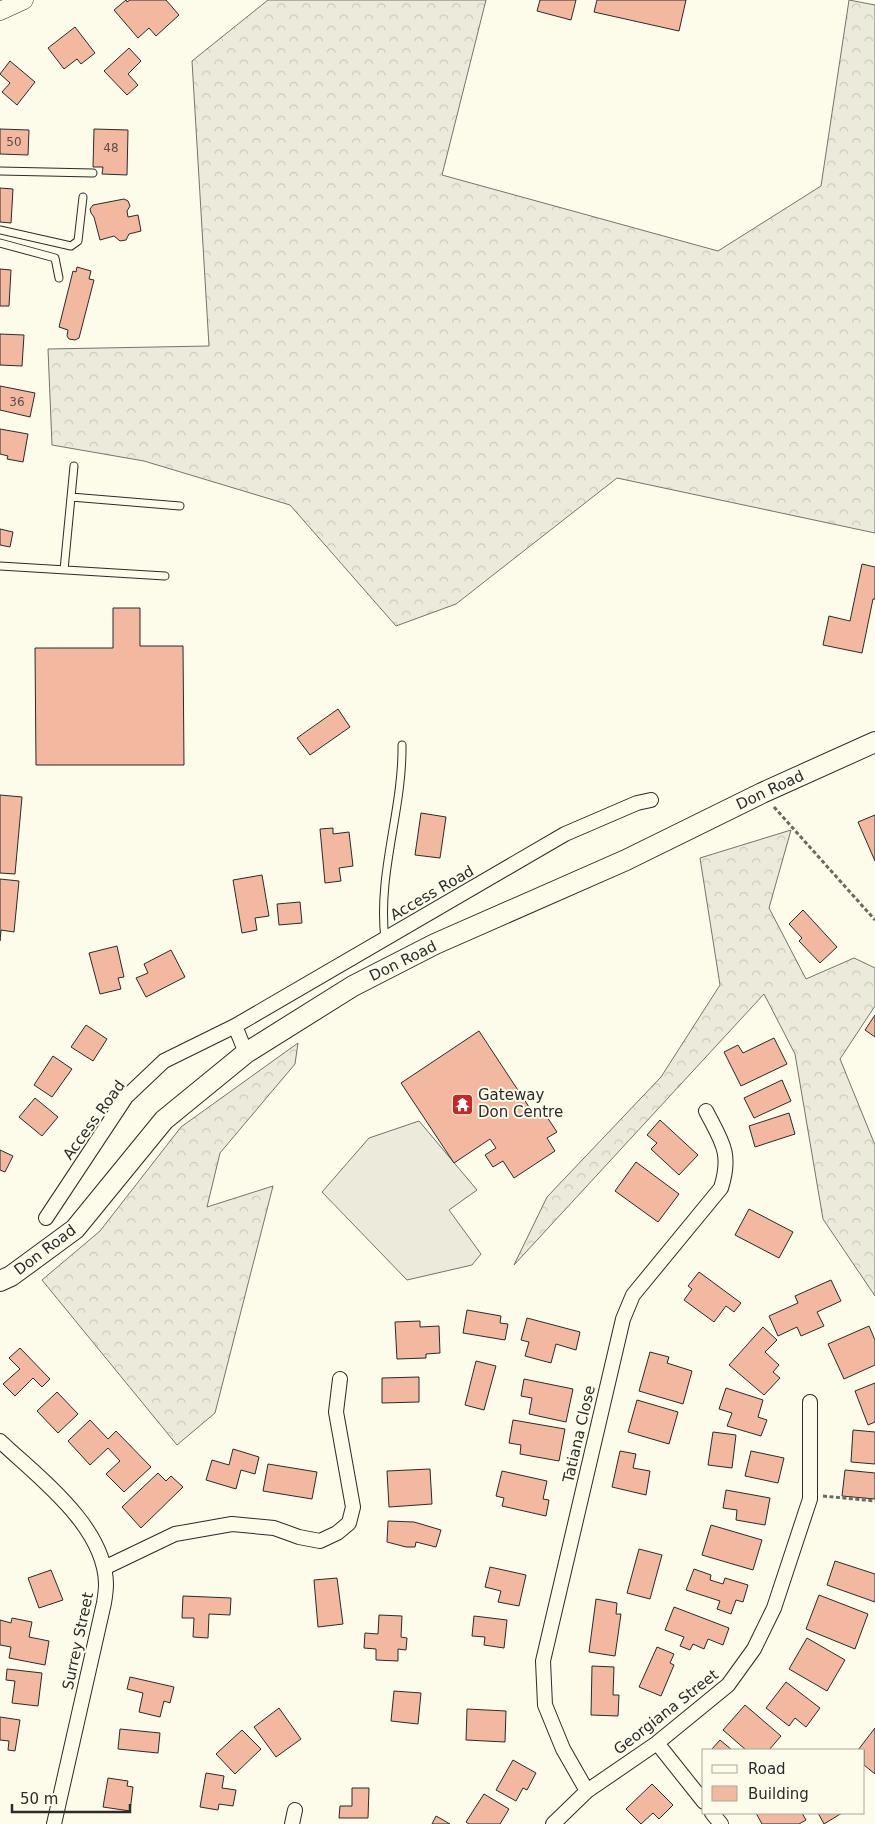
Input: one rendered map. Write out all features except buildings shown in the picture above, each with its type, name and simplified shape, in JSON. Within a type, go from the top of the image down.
[{"type":"main road","name":"Don Road","points":[[0,1280],[11,1276],[75,1229],[164,1120],[246,1053],[353,986],[434,944],[626,860],[762,793],[875,742]]},
{"type":"street","points":[[0,11],[24,0]]},
{"type":"street","name":"Access Road","points":[[46,1218],[126,1097],[164,1061],[235,1026],[565,834],[637,803],[651,800]]},
{"type":"street","points":[[235,1026],[246,1053]]},
{"type":"street","name":"Tatiana Close","points":[[587,1791],[563,1749],[545,1705],[543,1661],[622,1319],[633,1296],[721,1188],[726,1170],[725,1149],[706,1111]]},
{"type":"street","points":[[104,1568],[175,1534],[184,1532],[232,1524],[274,1528],[300,1537],[320,1541],[343,1528],[349,1523],[353,1507],[336,1412],[340,1379]]},
{"type":"street","name":"Georgiana Street","points":[[554,1824],[587,1791],[657,1743],[728,1685],[754,1649],[774,1608],[810,1495],[810,1402]]},
{"type":"street","name":"Surrey Street","points":[[0,1441],[74,1511],[94,1540],[104,1568],[106,1584],[104,1603],[54,1824]]},
{"type":"street","points":[[657,1743],[702,1799]]},
{"type":"street","points":[[713,1814],[721,1824]]},
{"type":"lane","points":[[0,171],[93,173]]},
{"type":"lane","points":[[0,230],[72,246],[78,241],[83,197]]},
{"type":"lane","points":[[0,244],[56,258],[59,278]]},
{"type":"lane","points":[[64,570],[74,466]]},
{"type":"lane","points":[[71,497],[180,506]]},
{"type":"lane","points":[[0,566],[165,576]]},
{"type":"lane","points":[[386,939],[383,902],[400,792],[402,745]]},
{"type":"path","points":[[762,793],[875,920]]},
{"type":"path","points":[[810,1495],[875,1501]]},
{"type":"green space","points":[[268,0],[486,0],[442,175],[718,251],[821,186],[849,0],[875,5],[875,533],[617,478],[456,604],[396,626],[290,505],[144,461],[52,445],[48,349],[209,346],[192,61]]},
{"type":"green space","points":[[791,830],[769,908],[806,979],[854,958],[875,968],[875,1006],[840,1059],[875,1145],[875,1296],[823,1219],[795,1054],[764,994],[514,1265],[547,1197],[661,1077],[720,985],[700,858]]},
{"type":"green space","points":[[298,1043],[295,1064],[220,1153],[207,1207],[273,1186],[215,1413],[177,1445],[42,1280],[100,1231],[181,1127]]},
{"type":"shaded area","points":[[419,1121],[477,1190],[449,1210],[481,1254],[472,1265],[407,1280],[322,1192],[369,1138]]},
{"type":"place","name":"Gateway Don Centre","points":[[462,1104]]}]
